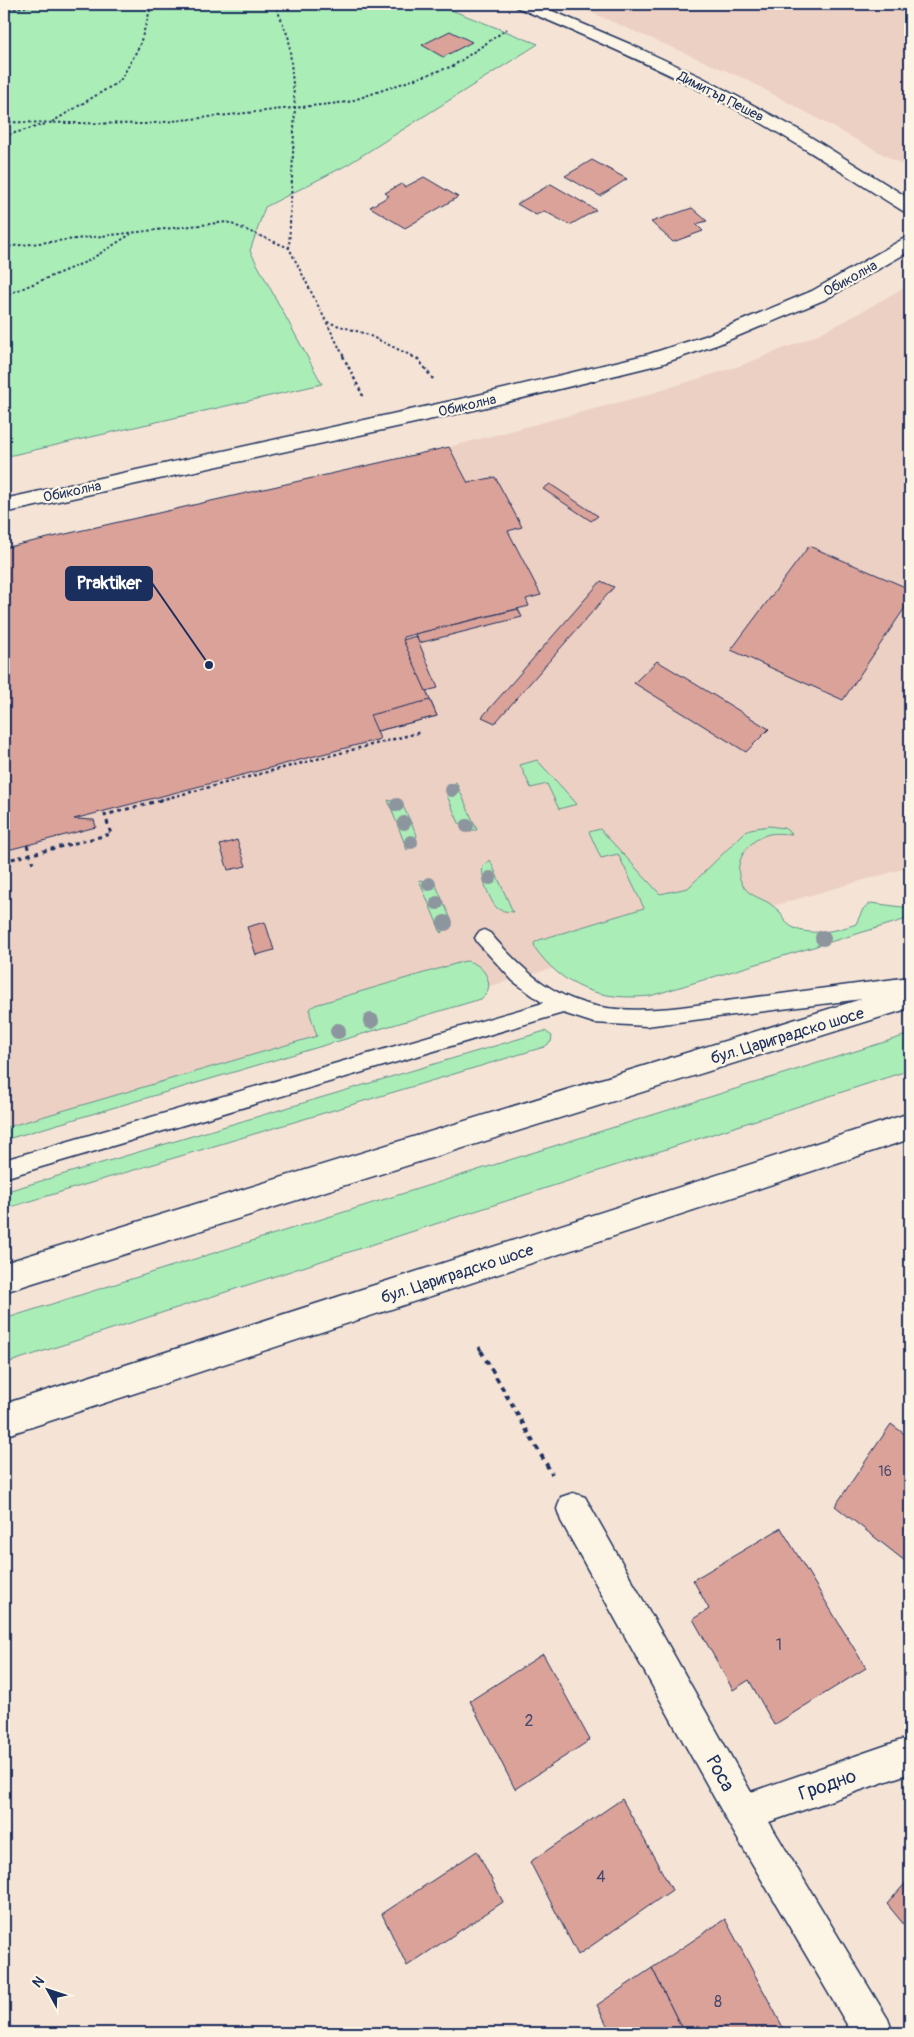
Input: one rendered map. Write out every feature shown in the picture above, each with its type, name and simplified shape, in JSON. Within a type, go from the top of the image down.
[{"type":"main road","name":"Димитър Пешев","points":[[522,4],[572,24],[712,90],[794,135],[910,208]]},
{"type":"main road","name":"Обиколна","points":[[4,506],[474,403],[654,359],[712,340],[819,295],[910,243]]},
{"type":"main road","name":"бул. Цариградско шосе","points":[[4,1278],[910,996]]},
{"type":"main road","name":"бул. Цариградско шосе","points":[[4,1420],[910,1126]]},
{"type":"main road","name":"Роса","points":[[572,1509],[744,1813],[874,2033]]},
{"type":"main road","name":"Гродно","points":[[744,1813],[910,1755]]},
{"type":"lane","points":[[484,938],[518,976],[564,1005],[592,1014],[622,1019],[666,1017],[910,985]]},
{"type":"lane","points":[[4,1169],[564,1005]]},
{"type":"path","points":[[4,10],[45,4]]},
{"type":"path","points":[[4,136],[50,122],[120,81],[139,47],[152,4]]},
{"type":"path","points":[[275,4],[288,39],[295,108],[289,248],[364,396]]},
{"type":"path","points":[[895,8],[910,14]]},
{"type":"path","points":[[4,122],[145,124],[348,102],[453,66],[512,26]]},
{"type":"path","points":[[4,247],[227,222],[289,248]]},
{"type":"path","points":[[4,296],[88,261],[131,233]]},
{"type":"path","points":[[326,322],[366,334],[418,359],[434,381]]},
{"type":"path","points":[[4,862],[111,834],[105,815],[421,732]]},
{"type":"path","points":[[27,845],[32,864]]},
{"type":"path","points":[[479,1348],[572,1509]]},
{"type":"shaded area","points":[[571,4],[910,4],[910,169],[745,79]]},
{"type":"shaded area","points":[[910,284],[910,867],[494,985],[4,1128],[4,548],[449,447],[643,396],[739,366],[803,341],[845,321]]},
{"type":"green space","points":[[4,4],[436,4],[538,44],[347,165],[265,207],[250,251],[322,384],[4,457]]},
{"type":"green space","points":[[537,760],[577,804],[559,809],[547,784],[531,788],[520,765]]},
{"type":"green space","points":[[456,782],[477,830],[467,830],[459,823],[447,796],[449,788]]},
{"type":"green space","points":[[388,800],[402,804],[417,835],[414,843],[407,850]]},
{"type":"green space","points":[[769,826],[784,828],[792,834],[769,834],[758,838],[752,843],[746,849],[739,864],[740,879],[746,890],[769,903],[782,914],[784,920],[791,926],[809,932],[829,931],[848,927],[856,924],[863,909],[871,903],[910,908],[910,918],[650,996],[616,996],[600,994],[585,989],[558,973],[535,948],[534,943],[539,940],[644,908],[618,854],[601,858],[589,832],[600,829],[660,894],[688,888],[743,834],[750,829]]},
{"type":"green space","points":[[490,860],[513,912],[497,908],[489,894],[482,870],[483,866]]},
{"type":"green space","points":[[419,880],[435,883],[450,917],[449,926],[441,933]]},
{"type":"green space","points":[[465,961],[472,962],[478,966],[486,976],[488,988],[486,994],[481,999],[4,1140],[4,1128],[317,1036],[310,1014],[310,1009],[315,1005]]},
{"type":"green space","points":[[545,1031],[552,1036],[551,1042],[544,1047],[4,1209],[4,1192]]},
{"type":"green space","points":[[910,1034],[910,1070],[4,1364],[4,1319]]},
{"type":"building","points":[[450,31],[472,42],[443,57],[422,45]]},
{"type":"building","points":[[592,160],[627,179],[600,196],[565,176]]},
{"type":"building","points":[[424,177],[458,197],[405,228],[370,207],[389,196],[385,193],[401,184],[405,187]]},
{"type":"building","points":[[551,184],[596,210],[570,225],[544,211],[536,215],[517,204]]},
{"type":"building","points":[[692,208],[707,221],[696,224],[703,231],[673,242],[651,222]]},
{"type":"building","points":[[449,447],[468,483],[495,477],[522,527],[508,531],[541,595],[526,599],[529,606],[403,637],[437,716],[377,731],[380,739],[74,819],[94,820],[96,827],[4,851],[4,548]]},
{"type":"building","points":[[550,484],[598,516],[591,521],[543,489]]},
{"type":"building","points":[[809,546],[910,589],[910,600],[843,700],[731,650]]},
{"type":"building","points":[[601,581],[614,587],[495,723],[482,717]]},
{"type":"building","points":[[518,609],[522,617],[419,643],[415,634]]},
{"type":"building","points":[[416,636],[438,688],[426,691],[403,640]]},
{"type":"building","points":[[657,661],[769,729],[746,752],[634,683]]},
{"type":"building","points":[[430,700],[437,716],[377,731],[370,715]]},
{"type":"building","points":[[237,840],[246,866],[228,870],[220,845]]},
{"type":"building","points":[[265,922],[274,950],[256,955],[247,927]]},
{"type":"building","points":[[891,1424],[906,1435],[910,1430],[910,1565],[835,1506]]},
{"type":"building","points":[[781,1528],[866,1668],[774,1725],[749,1680],[733,1690],[693,1619],[709,1609],[693,1580]]},
{"type":"building","points":[[543,1654],[590,1740],[515,1789],[470,1701]]},
{"type":"building","points":[[622,1799],[672,1890],[578,1955],[530,1862]]},
{"type":"building","points":[[477,1851],[503,1902],[407,1966],[382,1914]]},
{"type":"building","points":[[910,1878],[910,1932],[887,1904]]},
{"type":"building","points":[[725,1919],[786,2033],[684,2033],[652,1968]]},
{"type":"building","points":[[652,1968],[684,2033],[611,2033],[597,2005]]},
{"type":"place","name":"Praktiker","points":[[209,665]]}]
